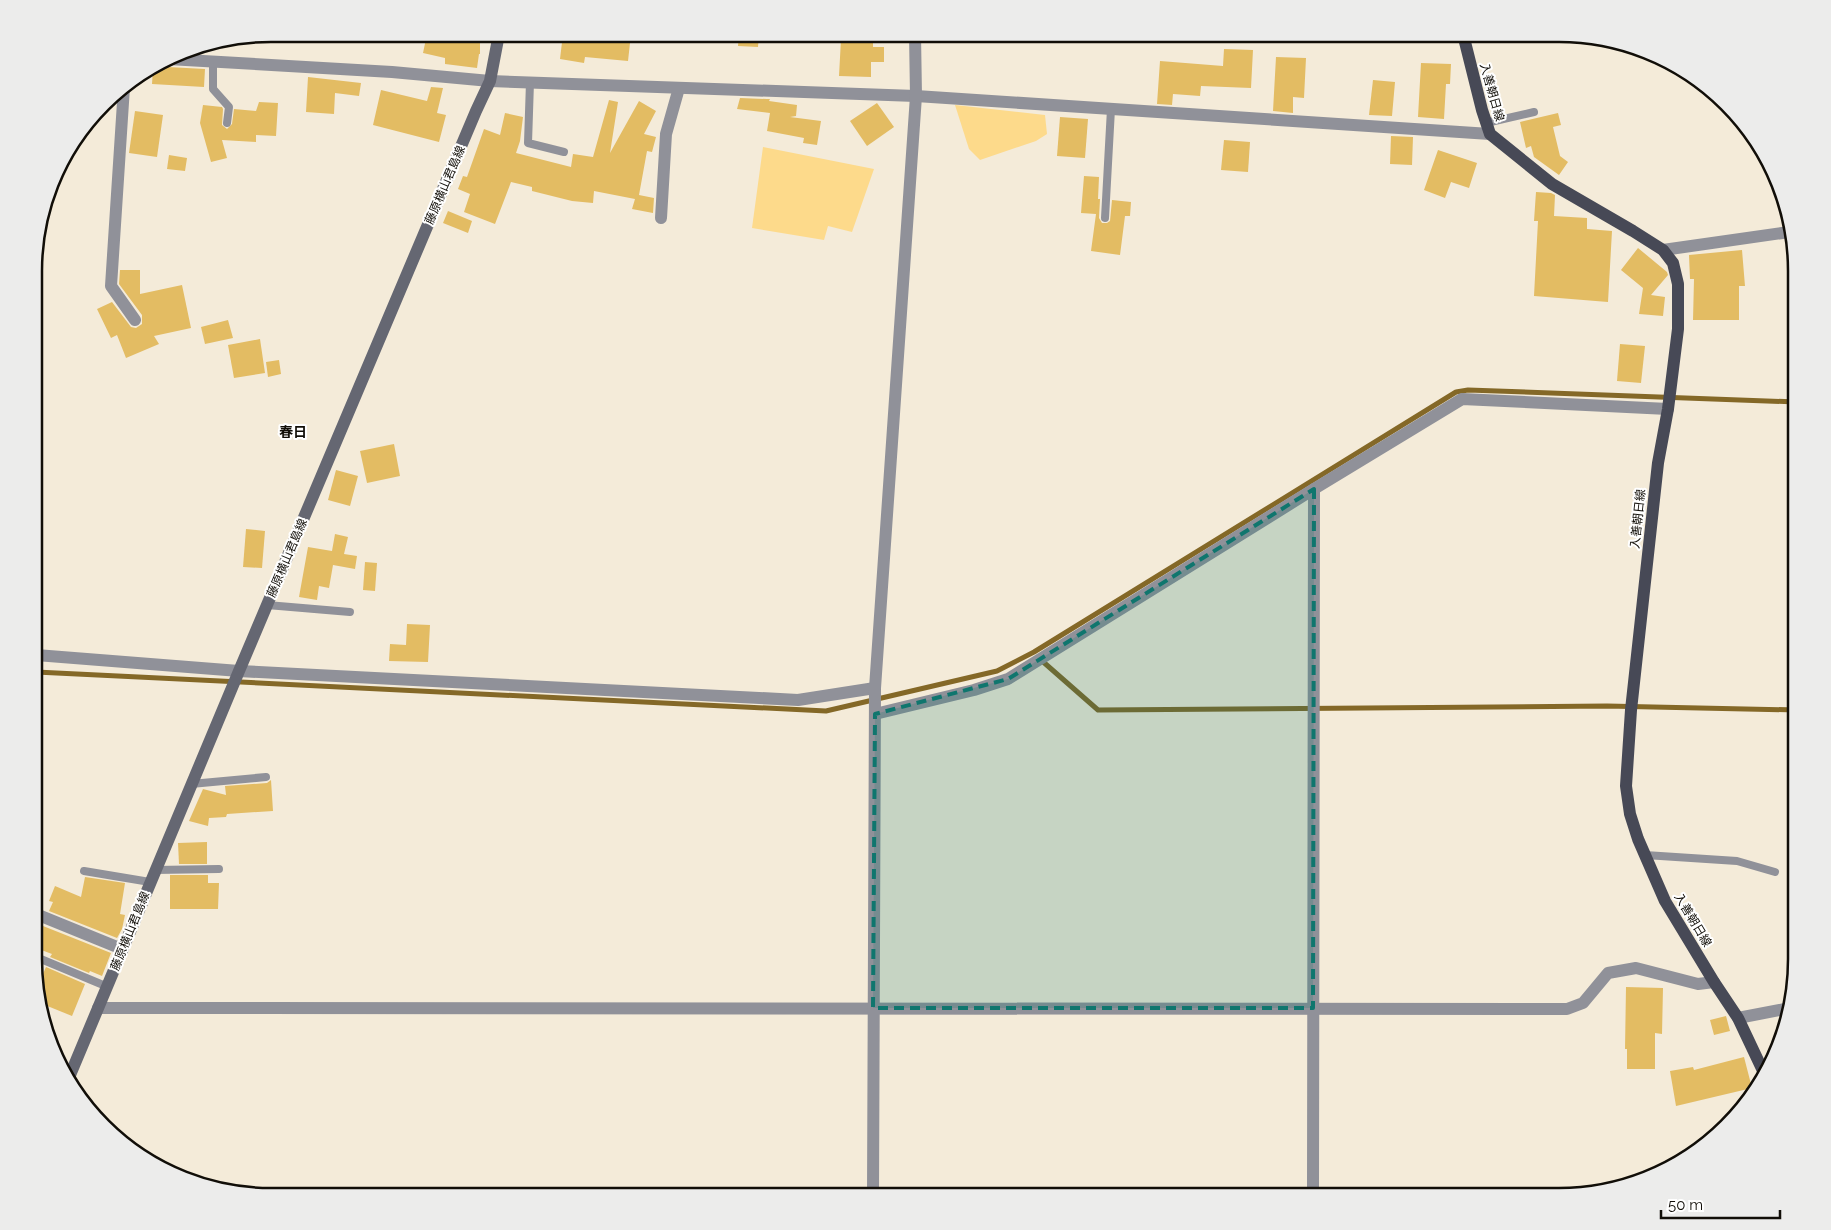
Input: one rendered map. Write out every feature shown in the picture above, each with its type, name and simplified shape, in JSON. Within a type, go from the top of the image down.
[{"type":"main road","name":"藤原横山君島線","points":[[72,1071],[238,671],[490,81],[497,42]]},
{"type":"main road","name":"入善朝日線","points":[[1465,42],[1488,128],[1552,184],[1663,250],[1673,263],[1678,284],[1678,329],[1668,409],[1658,463],[1631,710],[1626,786],[1630,814],[1645,856],[1665,901],[1738,1018],[1761,1067]]},
{"type":"street","points":[[873,1188],[875,688],[916,96],[915,42]]},
{"type":"street","points":[[184,60],[392,72],[490,81],[916,96],[1111,109],[1488,128]]},
{"type":"street","points":[[661,218],[666,134],[679,88]]},
{"type":"street","points":[[123,97],[111,286],[135,320]]},
{"type":"street","points":[[1663,250],[1785,233]]},
{"type":"street","points":[[875,714],[974,690],[1008,679],[1462,399],[1668,409]]},
{"type":"street","points":[[1313,1188],[1314,489]]},
{"type":"street","points":[[42,655],[238,671],[798,700],[875,688]]},
{"type":"street","points":[[42,916],[122,949]]},
{"type":"street","points":[[98,1008],[1567,1009],[1583,1003],[1608,973],[1636,968],[1698,984],[1714,982]]},
{"type":"street","points":[[1738,1018],[1783,1009]]},
{"type":"lane","points":[[213,62],[213,89],[229,107],[227,123]]},
{"type":"lane","points":[[530,82],[528,143],[564,152]]},
{"type":"lane","points":[[1105,218],[1111,109]]},
{"type":"lane","points":[[1488,128],[1534,112]]},
{"type":"lane","points":[[266,605],[350,612]]},
{"type":"lane","points":[[191,784],[266,777]]},
{"type":"lane","points":[[1645,856],[1737,861],[1775,872]]},
{"type":"lane","points":[[84,871],[153,876],[219,870]]},
{"type":"lane","points":[[42,960],[108,987]]},
{"type":"highlighted area","points":[[1314,489],[1313,1008],[873,1008],[875,714],[1008,679]]},
{"type":"shaded area","points":[[955,105],[1045,115],[1047,134],[1036,141],[980,160],[969,149]]},
{"type":"shaded area","points":[[763,147],[874,169],[852,232],[828,226],[824,240],[752,228]]},
{"type":"building","points":[[425,42],[480,42],[477,68],[445,64],[445,58],[423,53]]},
{"type":"building","points":[[562,42],[630,42],[628,61],[585,57],[584,63],[560,59]]},
{"type":"building","points":[[738,42],[758,42],[758,47],[738,46]]},
{"type":"building","points":[[841,42],[873,42],[873,47],[884,47],[884,62],[871,62],[871,77],[839,76]]},
{"type":"building","points":[[1224,49],[1253,50],[1251,88],[1201,86],[1200,96],[1173,94],[1172,105],[1157,104],[1160,61],[1223,66]]},
{"type":"building","points":[[1276,57],[1306,58],[1304,98],[1293,97],[1293,113],[1273,111]]},
{"type":"building","points":[[1421,63],[1451,64],[1450,84],[1446,84],[1444,119],[1418,117]]},
{"type":"building","points":[[168,67],[205,69],[204,87],[152,84],[153,76]]},
{"type":"building","points":[[308,77],[361,83],[359,96],[335,93],[334,114],[306,112]]},
{"type":"building","points":[[1373,80],[1395,82],[1392,116],[1369,115]]},
{"type":"building","points":[[431,87],[443,88],[437,113],[446,115],[439,142],[373,125],[381,90],[427,101]]},
{"type":"building","points":[[740,98],[770,99],[769,101],[797,105],[796,116],[790,117],[821,121],[817,145],[803,143],[804,138],[767,131],[770,113],[737,109]]},
{"type":"building","points":[[609,100],[618,102],[610,153],[639,101],[656,111],[644,134],[656,137],[652,152],[647,151],[639,195],[654,198],[653,213],[632,209],[635,199],[594,191],[593,203],[572,201],[532,191],[532,187],[511,182],[495,224],[464,212],[470,194],[458,189],[463,176],[467,177],[484,129],[500,135],[505,113],[523,117],[520,141],[516,153],[571,167],[573,154],[593,157]]},
{"type":"building","points":[[259,102],[278,103],[276,136],[256,135],[256,142],[222,140],[227,158],[211,162],[200,123],[203,105],[222,107],[222,125],[227,129],[232,124],[234,109],[256,111]]},
{"type":"building","points":[[877,103],[894,127],[867,146],[850,121]]},
{"type":"building","points":[[135,111],[163,115],[157,157],[129,153]]},
{"type":"building","points":[[1558,113],[1561,125],[1553,127],[1560,156],[1568,162],[1559,175],[1534,157],[1531,146],[1526,148],[1520,122]]},
{"type":"building","points":[[1060,117],[1088,119],[1085,158],[1057,156]]},
{"type":"building","points":[[1391,136],[1413,137],[1412,165],[1390,164]]},
{"type":"building","points":[[1224,140],[1250,142],[1248,172],[1221,170]]},
{"type":"building","points":[[1438,150],[1477,163],[1469,188],[1451,182],[1445,198],[1424,190]]},
{"type":"building","points":[[169,155],[187,158],[185,171],[167,169]]},
{"type":"building","points":[[1084,176],[1099,177],[1099,218],[1102,223],[1110,221],[1112,200],[1131,202],[1130,216],[1125,216],[1120,255],[1091,251],[1096,214],[1081,213]]},
{"type":"building","points":[[1536,192],[1555,195],[1554,216],[1587,218],[1587,229],[1612,231],[1608,302],[1534,296],[1538,221],[1534,221]]},
{"type":"building","points":[[448,211],[472,221],[468,233],[443,223]]},
{"type":"building","points":[[1638,248],[1667,272],[1668,275],[1651,295],[1665,297],[1663,316],[1639,314],[1643,288],[1621,270]]},
{"type":"building","points":[[1742,250],[1745,286],[1739,286],[1739,320],[1693,320],[1694,279],[1690,279],[1689,255]]},
{"type":"building","points":[[120,270],[140,270],[140,294],[182,285],[191,328],[154,336],[159,344],[126,358],[117,335],[111,338],[97,309],[112,302],[131,327],[136,328],[142,324],[142,315],[119,284]]},
{"type":"building","points":[[228,320],[233,338],[205,344],[201,327]]},
{"type":"building","points":[[260,339],[265,373],[234,378],[228,345]]},
{"type":"building","points":[[1620,344],[1645,346],[1641,383],[1617,381]]},
{"type":"building","points":[[279,360],[281,374],[268,377],[266,362]]},
{"type":"building","points":[[394,444],[400,476],[367,483],[360,451]]},
{"type":"building","points":[[336,470],[358,476],[350,506],[328,500]]},
{"type":"building","points":[[246,529],[265,531],[262,568],[243,567]]},
{"type":"building","points":[[335,534],[348,537],[344,554],[357,556],[355,569],[333,565],[329,588],[319,586],[317,600],[299,597],[308,547],[332,551]]},
{"type":"building","points":[[365,562],[377,563],[375,591],[363,590]]},
{"type":"building","points":[[407,624],[430,625],[428,662],[389,661],[390,644],[406,645]]},
{"type":"building","points":[[271,780],[273,811],[227,814],[226,817],[209,818],[208,826],[189,821],[203,789],[226,795],[225,786],[267,783]]},
{"type":"building","points":[[207,842],[207,864],[179,864],[178,843]]},
{"type":"building","points":[[170,875],[208,875],[208,883],[219,883],[218,909],[170,909]]},
{"type":"building","points":[[85,877],[125,883],[120,914],[125,915],[122,929],[117,938],[49,911],[53,902],[49,901],[55,886],[81,897]]},
{"type":"building","points":[[43,926],[111,953],[102,976],[90,971],[89,973],[50,957],[52,954],[42,950]]},
{"type":"building","points":[[46,967],[85,984],[72,1016],[48,1006],[43,974]]},
{"type":"building","points":[[1626,987],[1663,988],[1662,1034],[1655,1033],[1655,1069],[1627,1069],[1627,1049],[1625,1049]]},
{"type":"building","points":[[1726,1016],[1730,1031],[1714,1035],[1710,1020]]},
{"type":"building","points":[[1744,1057],[1751,1084],[1748,1089],[1676,1106],[1670,1071],[1693,1067],[1694,1070]]},
{"type":"waterway","points":[[42,672],[826,711],[997,671],[1034,652],[1456,392],[1468,390],[1788,402]]},
{"type":"waterway","points":[[1041,660],[1098,710],[1607,706],[1788,710]]},
{"type":"district","name":"春日","points":[[293,432]]}]
